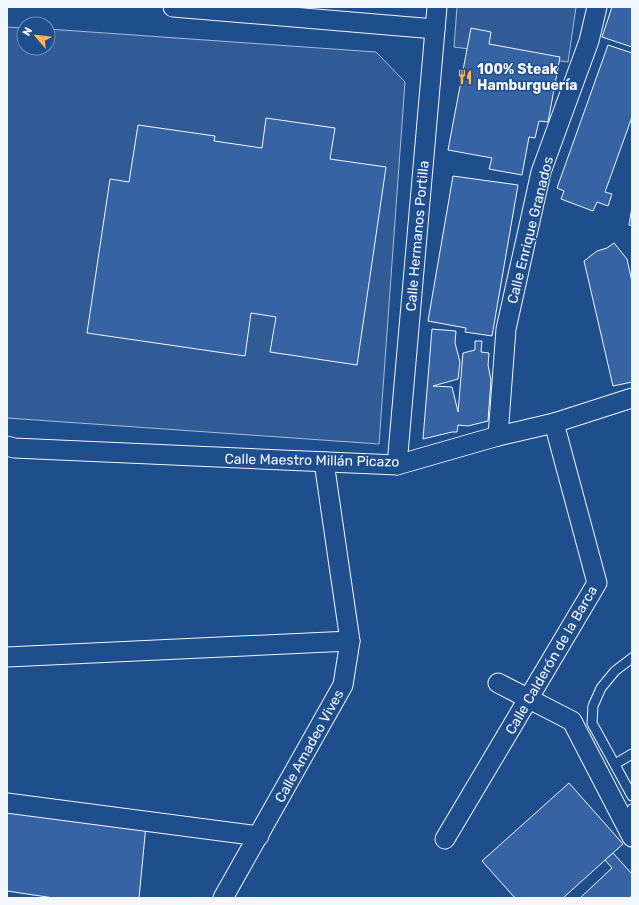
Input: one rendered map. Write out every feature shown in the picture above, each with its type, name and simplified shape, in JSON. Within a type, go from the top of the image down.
[{"type":"street","points":[[173,7],[435,29]]},
{"type":"street","name":"Calle Hermanos Portilla","points":[[397,465],[437,7]]},
{"type":"street","name":"Calle Enrique Granados","points":[[498,436],[506,329],[541,172],[589,42],[597,7]]},
{"type":"street","name":"Calle Maestro Millán Picazo","points":[[7,446],[14,448],[397,465],[498,436],[554,423],[632,398]]},
{"type":"street","name":"Calle Calderón de la Barca","points":[[445,839],[597,583],[554,423]]},
{"type":"street","name":"Calle Amadeo Vives","points":[[223,898],[260,836],[343,685],[350,641],[324,462]]},
{"type":"street","points":[[7,657],[350,641]]},
{"type":"street","points":[[498,683],[572,721],[630,823]]},
{"type":"street","points":[[7,803],[260,836]]},
{"type":"lane","points":[[632,658],[615,671],[602,688],[593,706],[592,723],[632,796]]},
{"type":"lane","points":[[615,764],[632,754]]},
{"type":"shaded area","points":[[457,7],[576,7],[568,62],[454,47]]},
{"type":"shaded area","points":[[7,27],[16,28],[16,56],[56,56],[56,30],[376,52],[405,82],[379,444],[7,418]]},
{"type":"building","points":[[612,7],[632,7],[632,47],[602,37]]},
{"type":"building","points":[[471,28],[491,32],[489,44],[560,57],[548,122],[539,121],[535,138],[529,137],[522,175],[489,169],[492,158],[448,150]]},
{"type":"building","points":[[608,45],[632,53],[632,117],[605,192],[612,194],[608,206],[597,202],[593,211],[561,199],[564,191],[557,188]]},
{"type":"building","points":[[266,118],[335,128],[330,159],[386,167],[357,365],[270,352],[276,317],[251,313],[245,356],[87,333],[110,179],[129,182],[138,125],[215,136],[214,141],[262,148]]},
{"type":"building","points":[[453,176],[518,185],[492,336],[465,332],[466,328],[428,321]]},
{"type":"building","points":[[632,207],[632,226],[629,225]]},
{"type":"building","points":[[614,243],[627,259],[632,282],[632,382],[613,386],[584,261],[597,251],[607,248]]},
{"type":"building","points":[[432,329],[456,331],[455,343],[460,362],[458,379],[433,386],[452,387],[458,412],[463,353],[475,350],[475,341],[482,341],[481,352],[489,353],[488,365],[491,380],[488,421],[468,426],[458,425],[457,432],[423,439]]},
{"type":"building","points":[[569,783],[623,844],[563,898],[515,898],[482,861]]},
{"type":"building","points":[[7,808],[146,825],[139,898],[54,898],[7,891]]},
{"type":"building","points":[[613,853],[632,874],[632,896],[629,898],[580,898],[612,868],[605,860]]},
{"type":"place","name":"100% Steak Hamburguería","points":[[465,77]]}]
